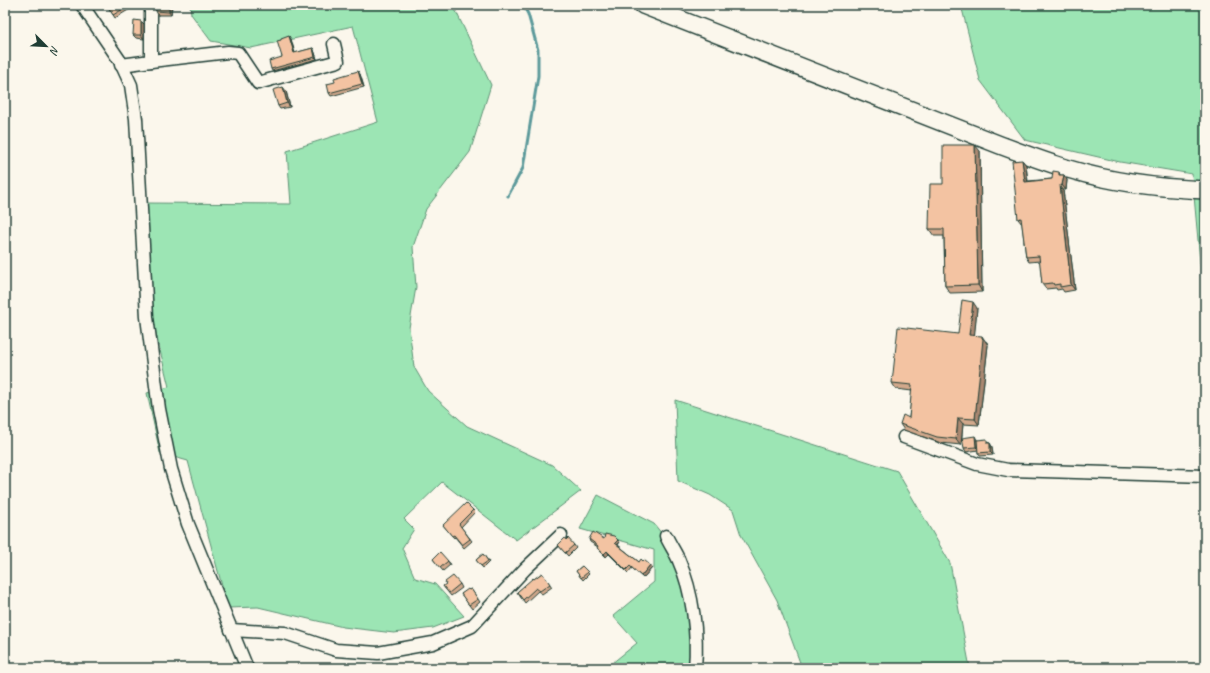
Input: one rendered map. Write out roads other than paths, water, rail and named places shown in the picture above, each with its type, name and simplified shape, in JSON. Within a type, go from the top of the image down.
[{"type":"street","points":[[82,5],[121,65],[132,85],[134,95],[147,317],[160,409],[171,469],[188,524],[247,668]]},
{"type":"street","points":[[151,5],[151,61]]},
{"type":"street","points":[[643,5],[1000,145],[1050,163],[1095,176],[1142,185],[1205,190]]},
{"type":"street","points":[[121,65],[228,52],[238,53],[258,83],[338,61],[334,44]]},
{"type":"street","points":[[904,437],[977,464],[1008,470],[1205,476]]},
{"type":"street","points":[[231,630],[285,633],[336,650],[378,653],[433,643],[472,626],[525,569],[561,535]]},
{"type":"street","points":[[666,536],[679,562],[687,587],[694,619],[695,668]]},
{"type":"waterway","points":[[508,196],[523,168],[538,76],[538,50],[528,14],[523,5]]}]
